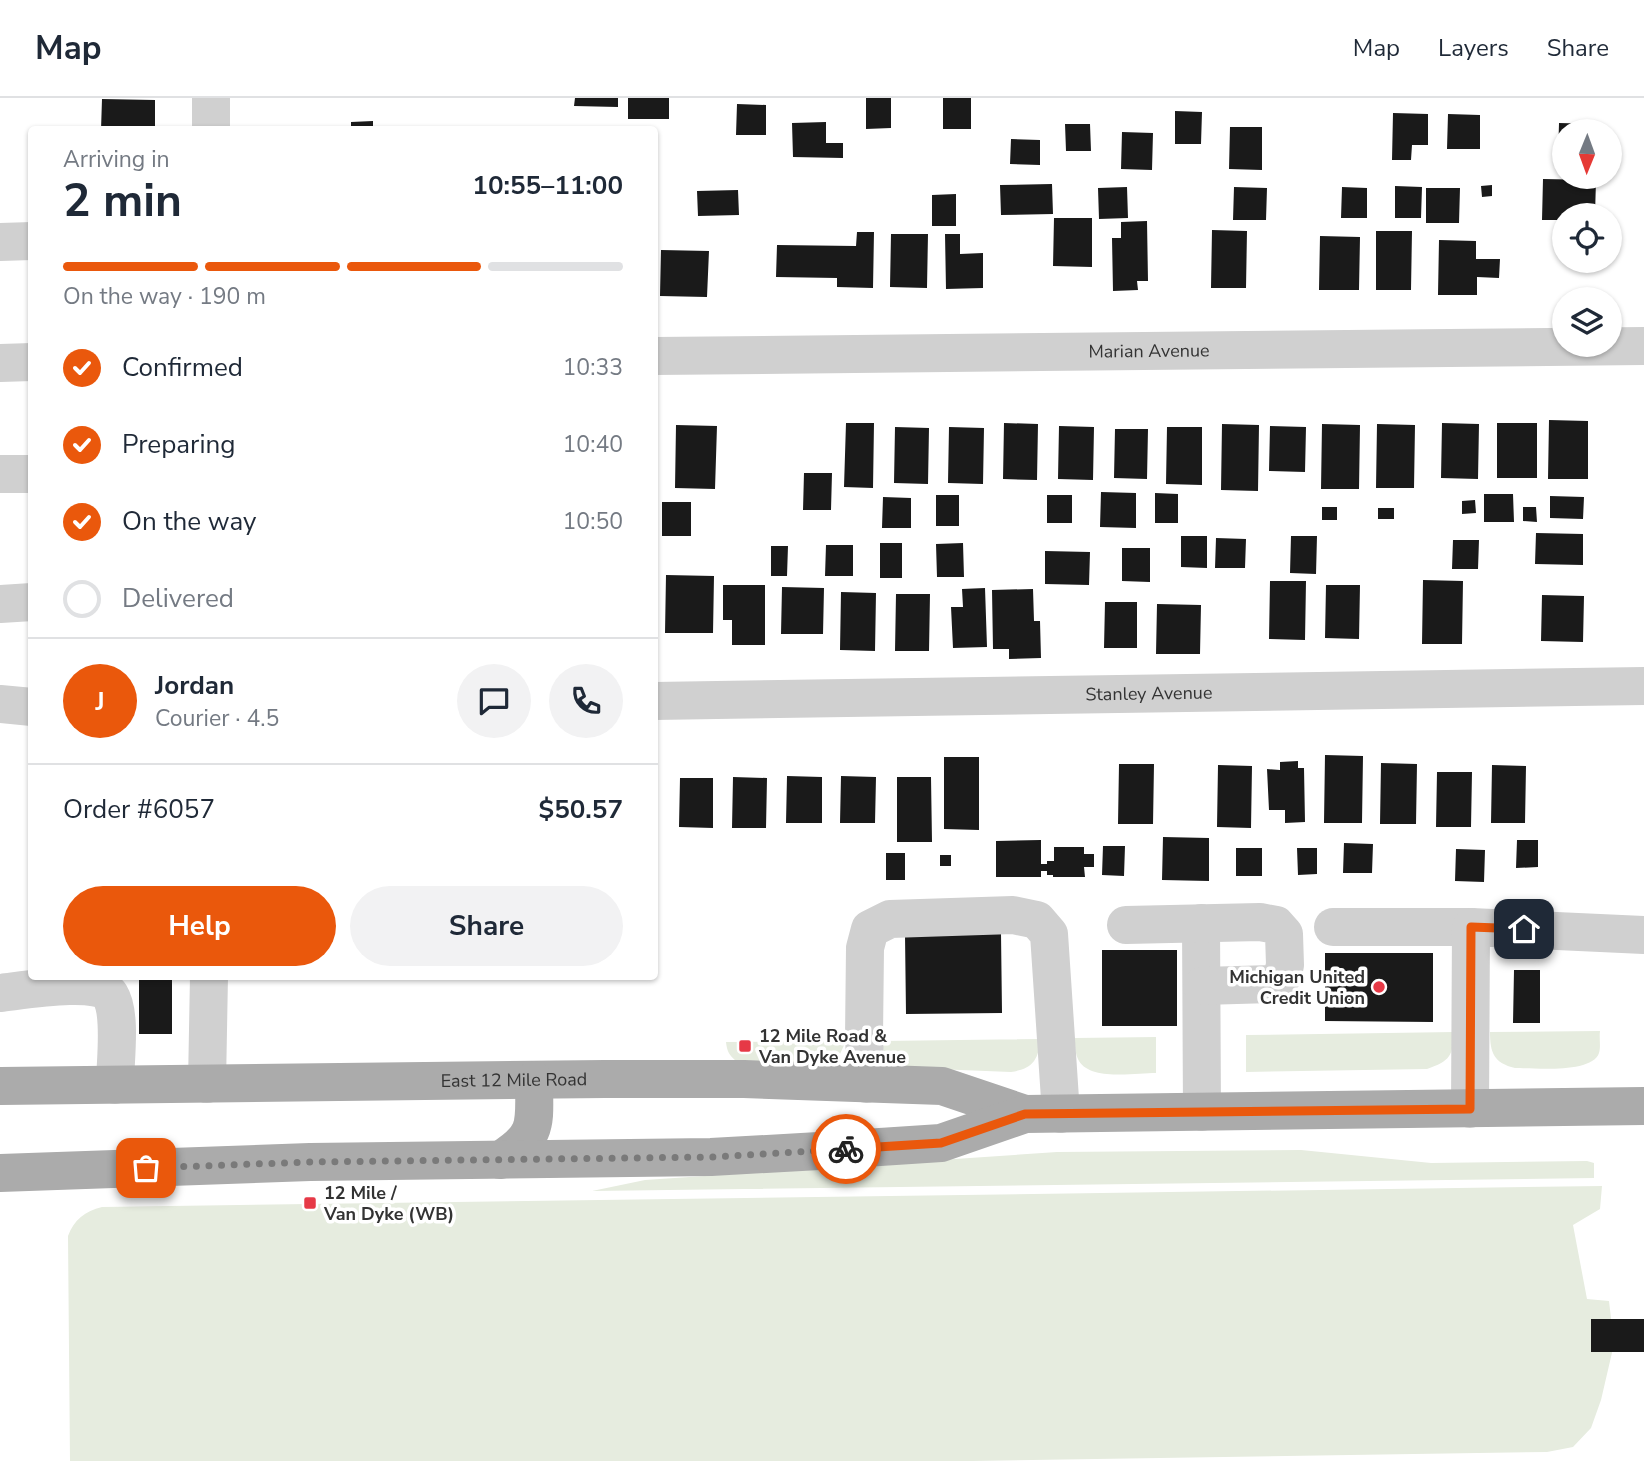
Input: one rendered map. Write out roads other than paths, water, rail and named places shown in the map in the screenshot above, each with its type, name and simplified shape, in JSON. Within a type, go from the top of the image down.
[{"type":"main road","name":"East 12 Mile Road","points":[[0,1086],[744,1079],[943,1086],[1043,1114]]},
{"type":"main road","points":[[500,1160],[528,1138],[534,1121],[534,1080]]},
{"type":"main road","name":"East 12 Mile Road","points":[[0,1173],[310,1162],[711,1157],[941,1143],[1043,1114],[1644,1106]]},
{"type":"street","points":[[211,98],[211,126]]},
{"type":"street","points":[[0,242],[28,241]]},
{"type":"street","name":"Marian Avenue","points":[[658,356],[1644,346]]},
{"type":"street","points":[[0,363],[28,362]]},
{"type":"street","points":[[0,474],[28,474]]},
{"type":"street","points":[[0,604],[28,602]]},
{"type":"street","name":"Stanley Avenue","points":[[658,701],[1644,686]]},
{"type":"street","points":[[0,704],[28,707]]},
{"type":"street","points":[[866,1084],[865,948],[870,929],[890,919],[1013,915],[1037,920],[1049,934],[1043,1114]]},
{"type":"street","points":[[1126,925],[1260,922],[1276,925],[1284,934],[1285,965],[1282,977],[1273,984],[1202,986]]},
{"type":"street","points":[[1200,923],[1202,1112]]},
{"type":"street","points":[[1333,927],[1471,927],[1644,935]]},
{"type":"street","points":[[1470,1109],[1471,927]]},
{"type":"street","points":[[207,1084],[209,980]]},
{"type":"street","points":[[0,993],[64,986],[100,987],[108,992],[117,1016],[115,1085]]},
{"type":"place","name":"Michigan United Credit Union","points":[[1379,987]]},
{"type":"place","name":"12 Mile Road & Van Dyke Avenue","points":[[745,1046]]},
{"type":"place","name":"12 Mile / Van Dyke (WB)","points":[[310,1203]]}]
